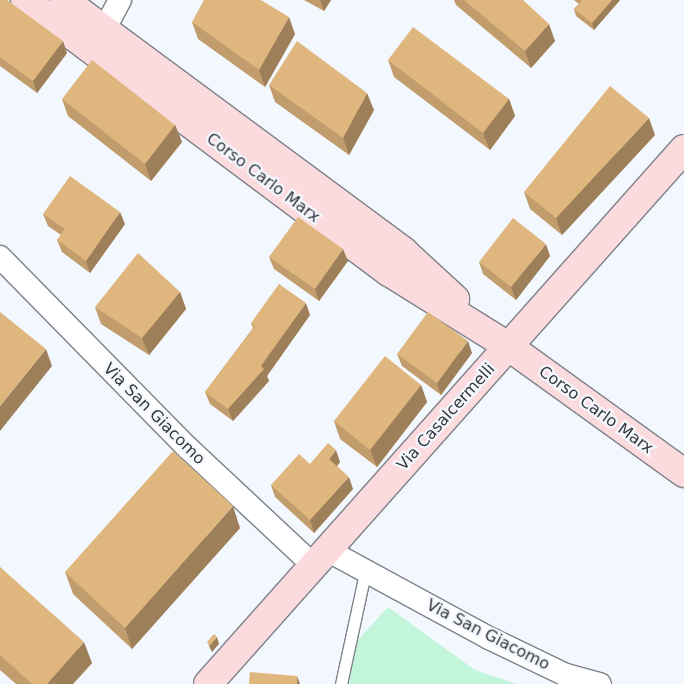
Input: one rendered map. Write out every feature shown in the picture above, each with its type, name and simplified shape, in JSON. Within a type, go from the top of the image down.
[{"type":"street","name":"Corso Carlo Marx","points":[[25,0],[389,272],[508,346],[684,473]]},
{"type":"street","name":"Corso Carlo Marx","points":[[64,0],[403,252],[508,346]]},
{"type":"street","points":[[104,30],[120,0]]},
{"type":"street","name":"Via Casalcermelli","points":[[208,684],[684,149]]},
{"type":"street","name":"Via San Giacomo","points":[[0,257],[188,448],[320,558],[366,568],[488,638],[566,675],[600,684]]},
{"type":"lane","points":[[341,684],[366,568]]},
{"type":"green space","points":[[388,607],[475,670],[517,684],[346,684],[355,643]]},
{"type":"building","points":[[0,0],[7,0],[63,41],[33,81],[0,57]]},
{"type":"building","points":[[204,0],[261,0],[289,17],[259,70],[192,22]]},
{"type":"building","points":[[464,0],[523,0],[549,24],[525,51]]},
{"type":"building","points":[[582,0],[612,0],[592,23],[574,9]]},
{"type":"building","points":[[413,27],[509,99],[483,133],[388,60]]},
{"type":"building","points":[[297,41],[367,93],[343,138],[269,85]]},
{"type":"building","points":[[92,60],[175,125],[145,164],[62,99]]},
{"type":"building","points":[[610,86],[649,118],[556,218],[524,192]]},
{"type":"building","points":[[70,176],[120,212],[86,261],[57,240],[65,229],[43,214]]},
{"type":"building","points":[[298,217],[343,249],[315,289],[269,257]]},
{"type":"building","points":[[513,218],[546,244],[511,287],[479,262]]},
{"type":"building","points":[[138,253],[180,292],[142,338],[95,307]]},
{"type":"building","points":[[279,284],[306,303],[261,366],[264,369],[228,409],[205,392],[255,326],[251,323]]},
{"type":"building","points":[[0,312],[46,349],[0,406]]},
{"type":"building","points":[[428,312],[468,341],[437,383],[397,354]]},
{"type":"building","points":[[385,356],[421,385],[370,450],[334,421]]},
{"type":"building","points":[[328,443],[336,450],[329,459],[349,477],[310,520],[271,485],[299,454],[310,464]]},
{"type":"building","points":[[173,451],[233,506],[125,628],[65,572]]},
{"type":"building","points":[[0,567],[84,642],[47,684],[32,684],[0,655]]},
{"type":"building","points":[[214,634],[217,637],[209,646],[207,642]]},
{"type":"building","points":[[250,672],[297,676],[297,684],[249,684]]}]
